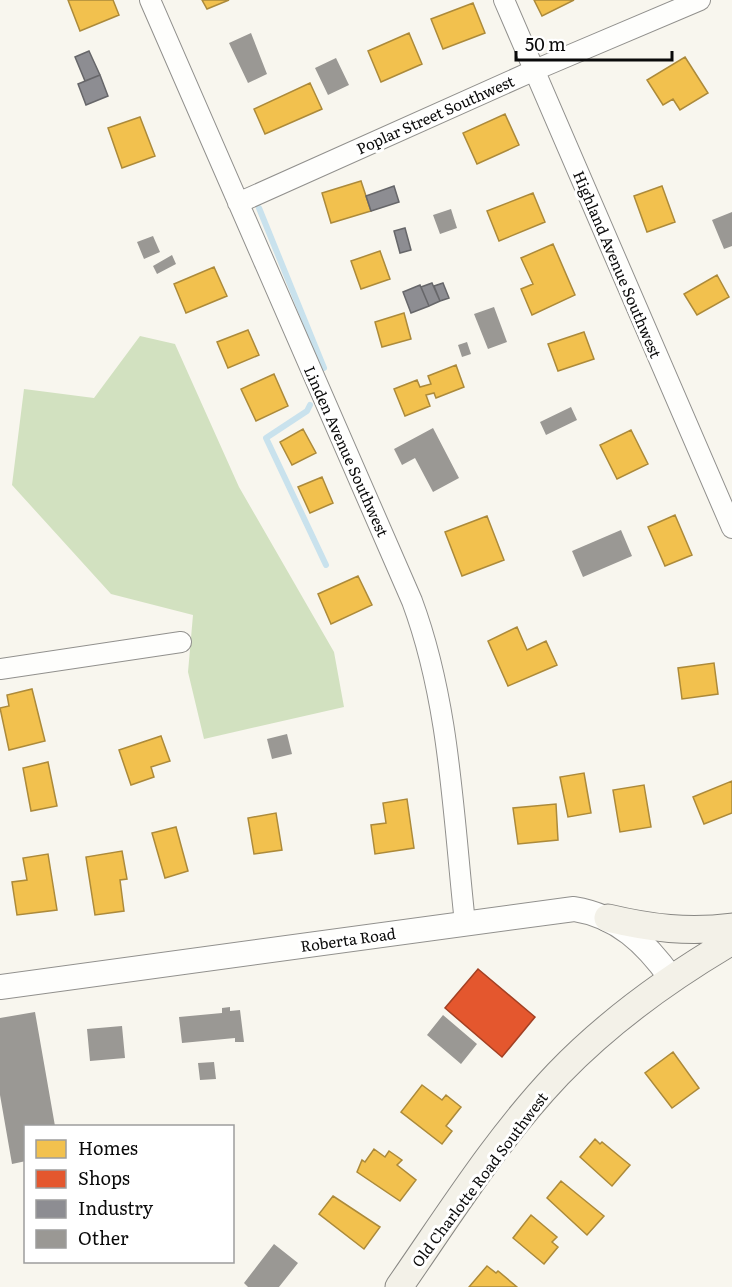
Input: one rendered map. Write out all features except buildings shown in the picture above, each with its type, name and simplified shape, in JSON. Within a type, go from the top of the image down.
[{"type":"main road","points":[[608,918],[649,928],[675,930],[732,927]]},
{"type":"main road","name":"Old Charlotte Road Southwest","points":[[399,1287],[514,1126],[558,1074],[630,1010],[671,978],[732,941]]},
{"type":"street","name":"Linden Avenue Southwest","points":[[150,0],[412,601],[427,641],[439,691],[465,923]]},
{"type":"street","name":"Highland Avenue Southwest","points":[[504,0],[732,528]]},
{"type":"street","name":"Poplar Street Southwest","points":[[238,203],[535,70],[700,0]]},
{"type":"street","points":[[0,669],[181,642]]},
{"type":"street","name":"Roberta Road","points":[[1,984],[574,909],[608,918],[640,940],[671,978]]},
{"type":"green space","points":[[140,336],[175,344],[239,487],[334,652],[344,707],[204,739],[188,672],[193,615],[111,594],[12,485],[24,389],[94,398]]},
{"type":"waterway","points":[[259,208],[324,368]]},
{"type":"waterway","points":[[310,405],[307,411],[266,438],[326,565]]}]
